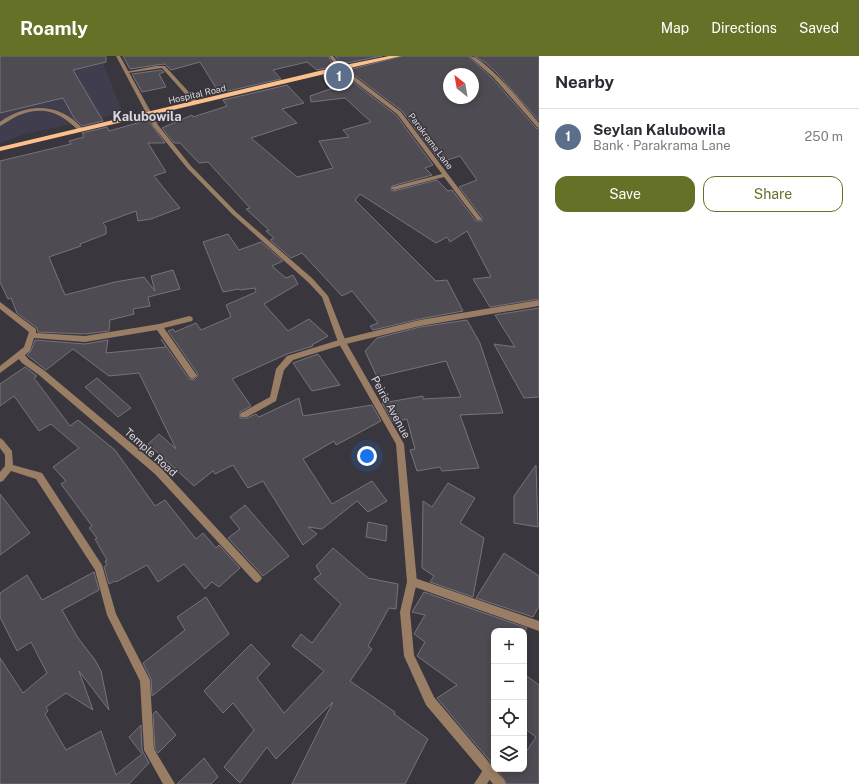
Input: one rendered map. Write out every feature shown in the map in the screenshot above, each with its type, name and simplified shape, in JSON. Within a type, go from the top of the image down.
[{"type":"main road","name":"Hospital Road","points":[[0,149],[340,68],[398,56]]},
{"type":"street","name":"Peiris Avenue","points":[[118,56],[156,126],[189,167],[234,212],[312,280],[325,296],[342,342],[400,444],[412,582],[405,612],[409,656],[430,701],[500,784]]},
{"type":"street","name":"Parakrama Lane","points":[[331,56],[340,68],[399,113],[479,219]]},
{"type":"street","points":[[472,56],[496,76],[539,126]]},
{"type":"street","points":[[127,72],[156,66],[163,67],[196,103]]},
{"type":"street","points":[[0,124],[8,118],[30,110],[42,109],[61,114],[70,119],[81,130]]},
{"type":"street","points":[[394,188],[446,176]]},
{"type":"street","points":[[244,415],[273,398],[280,368],[290,358],[342,342],[420,324],[539,304]]},
{"type":"street","points":[[0,305],[28,326],[32,331],[27,349],[0,370]]},
{"type":"street","points":[[32,335],[86,338],[159,327],[189,319]]},
{"type":"street","points":[[159,327],[193,376]]},
{"type":"street","name":"Temple Road","points":[[20,354],[24,361],[42,373],[158,471],[257,578]]},
{"type":"street","points":[[0,442],[9,454],[9,467],[0,478]]},
{"type":"street","points":[[9,467],[39,476],[98,568],[112,615],[145,680],[149,750],[169,784]]},
{"type":"street","points":[[412,582],[539,626]]},
{"type":"street","points":[[480,784],[489,771]]},
{"type":"shaded area","points":[[0,56],[101,58],[122,111],[104,117],[25,134],[0,143]]},
{"type":"building","points":[[0,56],[106,56],[106,62],[73,70],[103,121],[82,126],[74,118],[63,98],[0,113]]},
{"type":"building","points":[[123,56],[328,56],[334,66],[317,70],[307,62],[273,70],[281,79],[219,93],[200,62],[171,70],[165,64],[130,69]]},
{"type":"building","points":[[335,56],[382,56],[342,64]]},
{"type":"building","points":[[402,56],[468,56],[492,78],[536,128],[539,129],[539,299],[490,307],[473,279],[491,277],[467,231],[450,242],[447,237],[436,243],[360,194],[355,200],[436,281],[447,280],[463,311],[373,330],[370,326],[378,323],[352,291],[342,296],[302,253],[291,258],[270,240],[274,238],[266,231],[269,230],[246,209],[250,208],[208,162],[199,163],[180,143],[174,143],[162,128],[192,115],[193,117],[227,106],[223,100],[287,85],[304,103],[282,109],[297,123],[251,138],[297,177],[333,168],[319,141],[349,137],[343,130],[371,122],[345,98],[311,102],[310,96],[336,87],[323,76],[340,72],[396,115],[433,165],[425,168],[432,175],[392,186],[391,190],[394,191],[437,180],[448,191],[452,190],[476,221],[482,221],[482,217],[459,187],[477,180],[460,156],[441,162],[402,111],[348,70]]},
{"type":"building","points":[[474,56],[539,56],[539,121],[496,72],[486,63]]},
{"type":"building","points":[[161,70],[164,72],[159,74],[166,87],[142,92],[132,74]]},
{"type":"building","points":[[148,120],[165,143],[148,143],[166,172],[154,176],[180,208],[151,219],[138,221],[136,211],[103,223],[106,227],[106,234],[80,244],[81,246],[49,257],[65,295],[115,282],[144,277],[155,291],[151,276],[173,270],[180,289],[148,297],[150,306],[133,309],[134,314],[110,320],[109,331],[85,334],[38,332],[37,328],[17,313],[11,298],[8,299],[0,282],[0,161],[71,144],[69,141],[84,137],[82,133],[107,127],[109,131]]},
{"type":"building","points":[[228,234],[239,250],[261,242],[283,261],[272,266],[286,278],[293,275],[298,284],[264,304],[288,331],[309,319],[328,336],[312,345],[313,346],[287,354],[232,379],[251,406],[240,412],[240,418],[247,418],[256,414],[259,417],[299,398],[303,416],[372,405],[381,421],[336,445],[334,441],[303,459],[332,504],[372,481],[387,501],[368,512],[357,501],[322,529],[308,527],[317,534],[303,545],[263,481],[248,488],[233,465],[215,474],[213,471],[194,486],[148,444],[159,434],[176,449],[139,373],[109,376],[73,349],[46,370],[27,355],[31,351],[35,340],[85,344],[108,340],[106,353],[166,347],[161,339],[189,379],[194,380],[198,376],[197,373],[168,331],[173,329],[175,332],[196,323],[201,330],[231,317],[226,305],[256,292],[255,288],[223,292],[203,242]]},
{"type":"building","points":[[539,308],[539,397],[524,398],[494,344],[515,347],[495,315]]},
{"type":"building","points":[[467,320],[480,343],[503,413],[460,415],[479,468],[442,471],[440,467],[417,471],[410,450],[415,449],[407,419],[393,422],[382,403],[423,396],[423,399],[461,397],[446,361],[377,377],[365,351],[377,338],[420,327]]},
{"type":"building","points":[[318,354],[340,385],[312,391],[293,363]]},
{"type":"building","points":[[25,367],[37,376],[34,378],[70,426],[78,420],[115,450],[155,506],[165,500],[196,539],[203,533],[216,548],[219,545],[240,568],[219,587],[212,582],[205,589],[184,564],[158,582],[147,565],[116,582],[115,581],[109,584],[104,567],[107,565],[105,561],[107,560],[95,539],[97,538],[89,528],[92,526],[61,484],[66,481],[53,467],[79,448],[51,424],[39,431],[14,396],[0,406],[0,384]]},
{"type":"building","points":[[97,378],[131,408],[118,417],[85,387]]},
{"type":"building","points":[[536,465],[538,527],[514,523],[514,496]]},
{"type":"building","points":[[448,483],[475,498],[460,523],[484,538],[473,597],[430,582],[434,576],[422,568],[423,501],[432,507]]},
{"type":"building","points":[[0,494],[30,533],[0,555]]},
{"type":"building","points":[[245,505],[289,556],[263,576],[228,538],[240,529],[230,517]]},
{"type":"building","points":[[368,522],[387,526],[386,541],[366,537]]},
{"type":"building","points":[[333,548],[368,578],[398,584],[396,609],[389,608],[368,646],[372,649],[350,681],[395,712],[394,714],[428,739],[405,784],[292,784],[333,702],[276,759],[267,747],[240,783],[224,767],[254,730],[233,703],[223,713],[204,691],[251,644],[270,664],[257,678],[284,713],[324,671],[292,646],[301,634],[312,643],[341,604],[314,579],[321,574],[316,566]]},
{"type":"building","points":[[504,553],[539,576],[539,606],[533,617],[476,598]]},
{"type":"building","points":[[94,572],[99,590],[62,610],[78,638],[95,660],[101,671],[109,710],[79,671],[93,710],[66,693],[46,707],[48,711],[45,714],[66,750],[101,731],[116,775],[142,754],[129,737],[141,725],[142,750],[149,763],[129,784],[0,784],[0,658],[23,693],[47,673],[31,642],[17,651],[0,617],[0,593],[27,575],[42,600]]},
{"type":"building","points":[[424,592],[527,628],[491,628],[491,762],[437,698],[457,685],[417,656],[425,642],[414,634],[425,615],[412,612]]},
{"type":"building","points":[[206,597],[229,634],[152,696],[151,679],[143,663],[185,630],[177,617]]},
{"type":"building","points":[[527,676],[539,685],[539,784],[507,784],[499,772],[527,772],[527,750],[536,737],[527,730]]},
{"type":"building","points":[[156,711],[176,735],[158,753],[155,749],[153,714]]},
{"type":"building","points":[[204,758],[218,777],[211,784],[177,784]]},
{"type":"place","name":"Seylan Kalubowila","points":[[339,76]]},
{"type":"district","name":"Kalubowila","points":[[147,116]]}]
